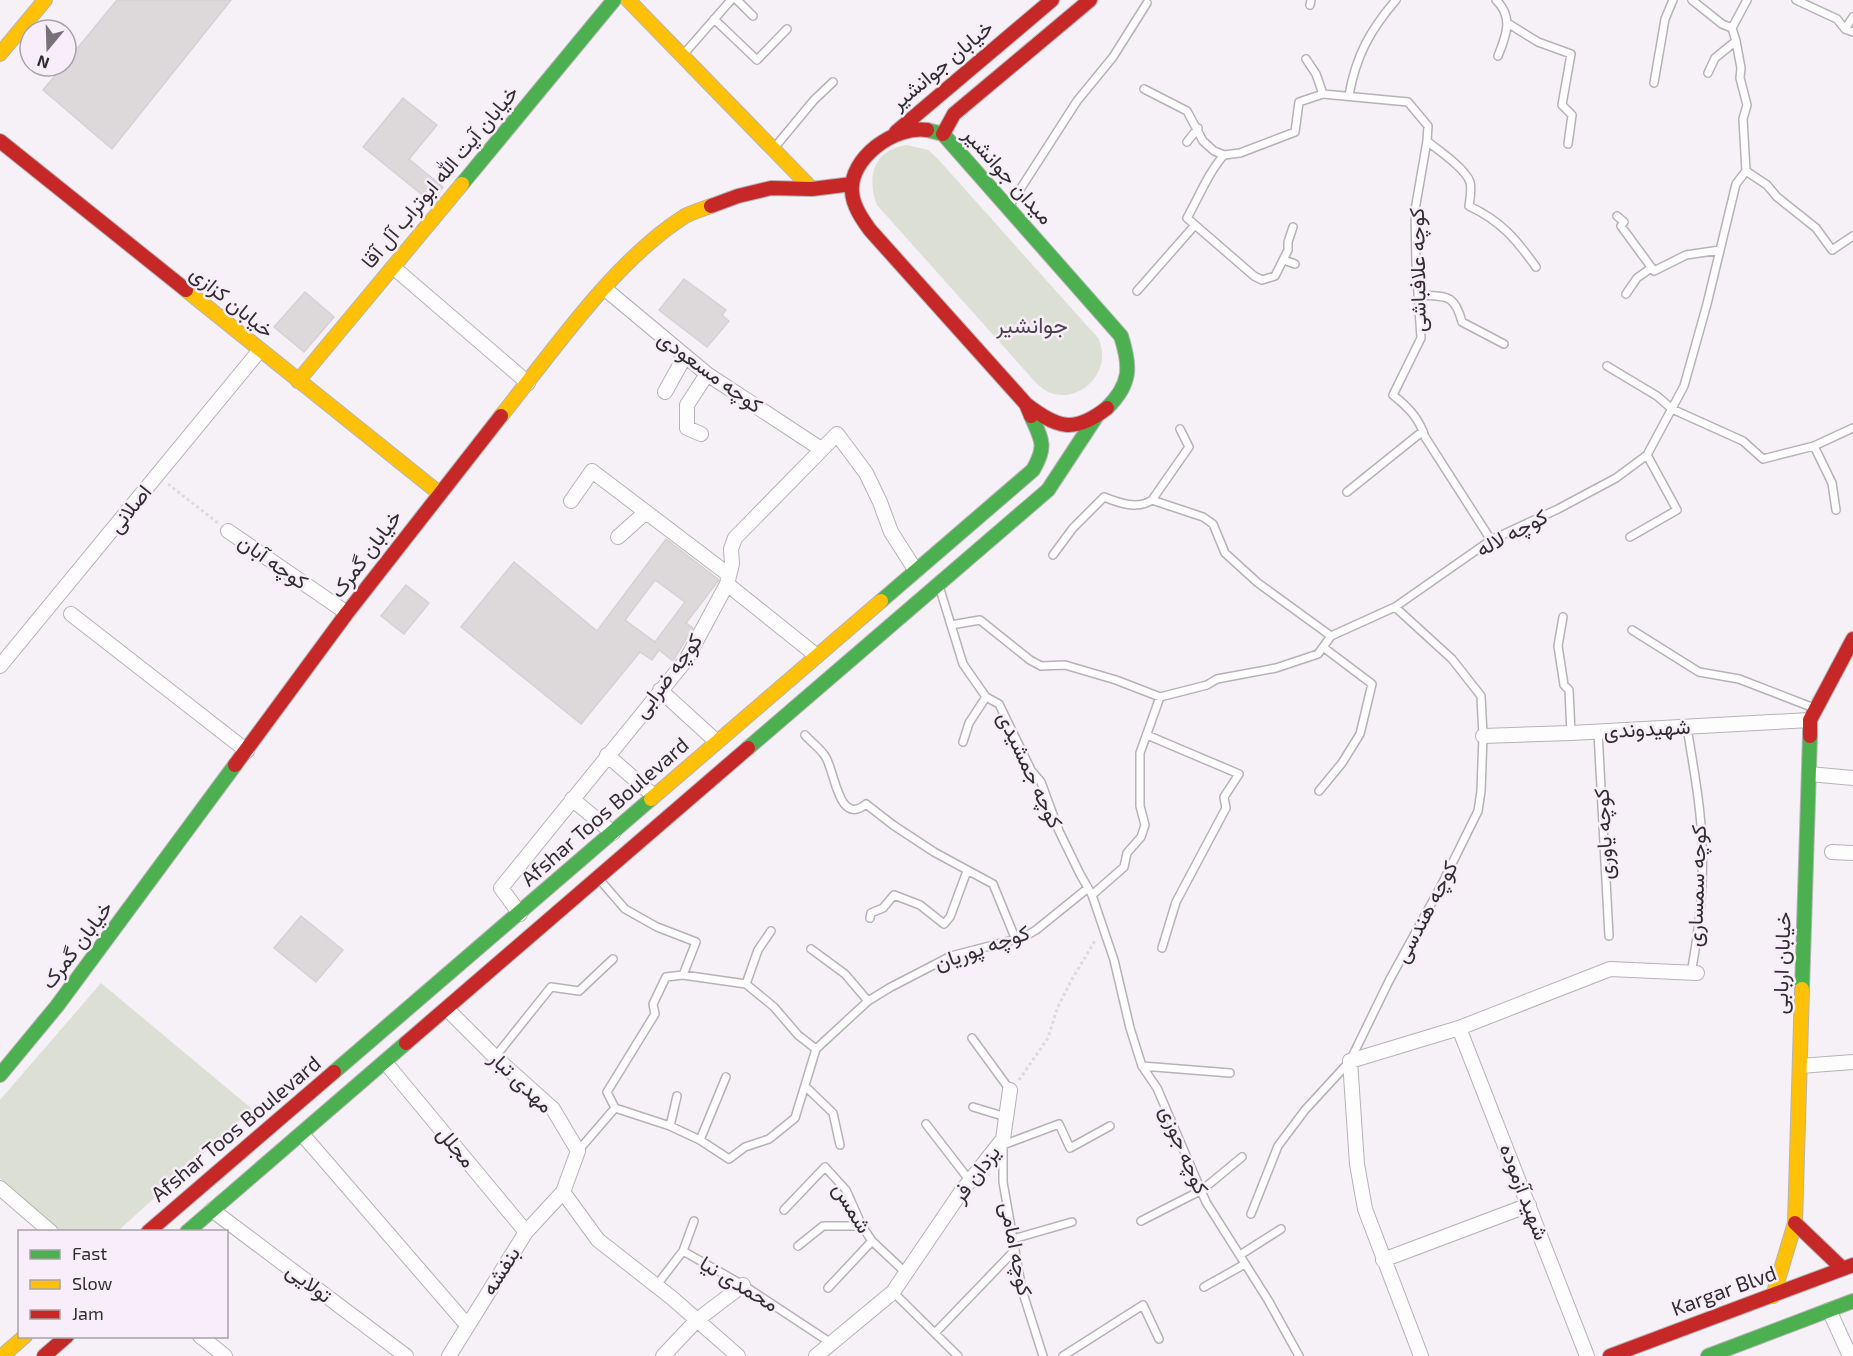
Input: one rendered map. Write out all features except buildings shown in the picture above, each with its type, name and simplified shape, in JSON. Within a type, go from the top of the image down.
[{"type":"main road","points":[[0,54],[45,0]]},
{"type":"main road","name":"خیابان آیت الله ابوتراب آل آقا","points":[[298,381],[614,0]]},
{"type":"main road","points":[[628,0],[812,189]]},
{"type":"main road","name":"خیابان جوانشیر","points":[[942,134],[954,114],[1090,0]]},
{"type":"main road","name":"خیابان جوانشیر","points":[[887,139],[1047,1]]},
{"type":"main road","name":"میدان جوانشیر","points":[[926,128],[942,134],[1122,336],[1128,355],[1128,374],[1122,392],[1096,417],[1067,426],[1047,420],[1026,404],[870,230],[855,206],[852,184],[859,167],[871,152],[887,139],[910,129],[926,128]]},
{"type":"main road","name":"خیابان کزازی","points":[[0,141],[439,493]]},
{"type":"main road","name":"خیابان گمرک","points":[[0,1075],[57,1006],[347,613],[439,493],[604,288],[650,243],[687,215],[738,196],[771,188],[812,189],[852,184]]},
{"type":"main road","name":"Afshar Toos Boulevard","points":[[150,1230],[1033,471],[1042,454],[1041,437],[1026,404]]},
{"type":"main road","points":[[189,1230],[1048,490],[1096,417]]},
{"type":"main road","name":"خیابان اربابی","points":[[1773,1296],[1795,1223],[1809,774],[1814,714],[1853,639]]},
{"type":"main road","points":[[1795,1223],[1848,1267]]},
{"type":"main road","name":"Kargar Blvd","points":[[1610,1356],[1848,1267]]},
{"type":"main road","points":[[1708,1356],[1853,1301]]},
{"type":"main road","points":[[2,1356],[23,1338]]},
{"type":"main road","points":[[52,1354],[65,1338]]},
{"type":"street","points":[[393,267],[528,383]]},
{"type":"street","name":"کوچه مسعودی","points":[[604,288],[707,374],[821,449]]},
{"type":"street","name":"اصلانی","points":[[0,666],[260,350]]},
{"type":"street","points":[[664,392],[685,356]]},
{"type":"street","points":[[701,434],[687,428],[687,405],[707,374]]},
{"type":"street","name":"کوچه ضرابی","points":[[520,914],[501,888],[686,660],[728,580],[732,564],[731,549],[735,538],[837,434],[866,473],[891,532],[916,571]]},
{"type":"street","points":[[571,501],[592,471],[646,512],[817,656]]},
{"type":"street","points":[[618,537],[646,512]]},
{"type":"street","name":"کوچه آبان","points":[[228,531],[347,613]]},
{"type":"street","points":[[71,614],[247,751]]},
{"type":"street","points":[[660,690],[717,742]]},
{"type":"street","name":"شهیدوندی","points":[[1483,736],[1687,727],[1814,714]]},
{"type":"street","points":[[607,755],[654,796]]},
{"type":"street","points":[[1809,774],[1853,778]]},
{"type":"street","points":[[572,799],[613,832]]},
{"type":"street","points":[[1832,852],[1853,853]]},
{"type":"street","points":[[1421,1356],[1365,1209],[1358,1164],[1350,1061],[1459,1028],[1610,969],[1694,973]]},
{"type":"street","name":"مهدی تبار","points":[[447,1009],[495,1057],[553,1109],[578,1151]]},
{"type":"street","name":"شهید آزموده","points":[[1459,1028],[1587,1356]]},
{"type":"street","name":"مجلل","points":[[386,1062],[526,1232]]},
{"type":"street","points":[[1800,1066],[1853,1062]]},
{"type":"street","name":"یزدان فر","points":[[816,1356],[893,1292],[970,1181],[1003,1142],[1010,1090]]},
{"type":"street","points":[[302,1134],[467,1325]]},
{"type":"street","points":[[578,1151],[563,1192],[598,1240],[738,1356]]},
{"type":"street","points":[[0,1188],[49,1230]]},
{"type":"street","name":"بنفشه","points":[[449,1356],[526,1232],[563,1192]]},
{"type":"street","points":[[1383,1260],[1529,1205]]},
{"type":"street","name":"تولایی","points":[[212,1210],[406,1356]]},
{"type":"street","points":[[663,1356],[697,1320],[743,1285]]},
{"type":"street","points":[[1829,1310],[1850,1356]]},
{"type":"street","points":[[202,1338],[225,1356]]},
{"type":"lane","points":[[682,56],[731,0]]},
{"type":"lane","points":[[737,0],[753,16]]},
{"type":"lane","points":[[1349,95],[1353,73],[1363,46],[1374,27],[1396,0]]},
{"type":"lane","points":[[1496,0],[1509,24],[1538,42],[1571,54],[1563,105],[1572,115],[1569,144]]},
{"type":"lane","points":[[1654,83],[1665,19],[1673,0]]},
{"type":"lane","points":[[1692,0],[1722,24],[1732,28]]},
{"type":"lane","points":[[1747,0],[1732,28],[1747,105],[1743,119],[1746,171],[1767,185],[1777,197],[1816,228],[1832,250],[1853,236]]},
{"type":"lane","points":[[1796,0],[1837,19],[1845,29],[1853,32]]},
{"type":"lane","points":[[1008,208],[1077,101],[1113,57],[1147,3]]},
{"type":"lane","points":[[1845,29],[1853,17]]},
{"type":"lane","points":[[714,19],[757,60],[787,28]]},
{"type":"lane","points":[[1498,56],[1509,24]]},
{"type":"lane","points":[[1708,73],[1715,58],[1736,41]]},
{"type":"lane","points":[[1144,89],[1187,111],[1208,147],[1224,155],[1240,153],[1295,132],[1299,102],[1323,94],[1316,74],[1306,59]]},
{"type":"lane","points":[[773,149],[814,100],[833,82]]},
{"type":"lane","name":"کوچه علافباشی","points":[[1323,94],[1408,102],[1428,126],[1415,210],[1421,338],[1393,395],[1410,408],[1422,425],[1425,437],[1491,540]]},
{"type":"lane","points":[[1187,141],[1198,128]]},
{"type":"lane","points":[[1427,141],[1463,171],[1469,180],[1471,192],[1469,206],[1484,213],[1511,234],[1536,267]]},
{"type":"lane","points":[[1224,155],[1212,170],[1200,197],[1187,218],[1254,276],[1262,280],[1275,276],[1288,250],[1293,227]]},
{"type":"lane","name":"کوچه لاله","points":[[1331,636],[1395,607],[1491,540],[1558,509],[1616,478],[1647,455],[1684,386],[1736,184],[1746,171]]},
{"type":"lane","points":[[1617,216],[1624,222],[1621,226],[1654,271],[1686,255],[1720,250]]},
{"type":"lane","points":[[1137,291],[1195,225]]},
{"type":"lane","points":[[1284,260],[1295,264]]},
{"type":"lane","points":[[1626,294],[1637,278],[1651,268]]},
{"type":"lane","points":[[1418,295],[1448,298],[1458,305],[1462,322],[1504,344]]},
{"type":"lane","points":[[1607,366],[1657,396],[1672,409],[1743,441],[1763,459],[1814,446],[1853,428]]},
{"type":"lane","points":[[1053,555],[1073,528],[1104,497],[1120,503],[1144,505],[1152,500],[1189,447],[1180,429]]},
{"type":"lane","points":[[1347,492],[1423,431]]},
{"type":"lane","points":[[1814,446],[1832,483],[1836,510]]},
{"type":"lane","points":[[1630,537],[1677,510],[1647,455]]},
{"type":"lane","points":[[951,625],[980,620],[1029,660],[1041,666],[1065,665],[1116,680],[1160,697],[1207,685],[1217,679],[1276,668],[1318,654],[1331,636],[1258,583],[1225,554],[1213,524],[1203,518],[1152,500]]},
{"type":"lane","name":"کوچه جمشیدی","points":[[938,584],[963,664],[986,697],[999,704],[1031,770],[1041,782],[1059,831],[1090,892],[1102,930]]},
{"type":"lane","name":"کوچه هندسی","points":[[1251,1214],[1278,1146],[1305,1110],[1350,1061],[1478,811],[1483,736],[1481,696],[1452,659],[1395,607]]},
{"type":"lane","points":[[1563,617],[1558,646],[1564,685],[1569,690],[1571,733]]},
{"type":"lane","points":[[1632,630],[1699,672],[1739,679],[1814,714]]},
{"type":"lane","points":[[1319,791],[1342,764],[1360,734],[1372,684],[1323,647]]},
{"type":"lane","points":[[963,742],[969,723],[986,697]]},
{"type":"lane","name":"کوچه پوریان","points":[[816,1048],[868,1001],[951,956],[983,946],[1016,940],[1036,930],[1124,867],[1127,853],[1142,837],[1145,825],[1140,806],[1140,753],[1160,697]]},
{"type":"lane","name":"کوچه سمساری","points":[[1687,727],[1698,798],[1702,846],[1699,929],[1694,973]]},
{"type":"lane","name":"کوچه یاوری","points":[[1598,732],[1609,936]]},
{"type":"lane","points":[[805,735],[826,756],[834,775],[838,797],[846,806],[853,810],[861,809],[866,804],[893,825],[967,871],[993,884],[1016,940]]},
{"type":"lane","points":[[1148,735],[1239,774],[1224,797],[1226,808],[1176,902],[1162,948]]},
{"type":"lane","points":[[870,918],[872,913],[883,908],[894,895],[920,905],[944,924],[950,917],[967,871]]},
{"type":"lane","points":[[598,879],[625,909],[657,927],[696,942],[683,975]]},
{"type":"lane","name":"کوچه جوزی","points":[[1102,930],[1114,960],[1130,1028],[1142,1066],[1158,1088],[1206,1202],[1268,1300],[1299,1356]]},
{"type":"lane","points":[[746,984],[758,950],[771,931]]},
{"type":"lane","points":[[811,950],[845,974],[868,1001]]},
{"type":"lane","points":[[495,1057],[551,987],[579,991],[613,959]]},
{"type":"lane","points":[[683,975],[746,984],[774,1007],[798,1035],[816,1048],[795,1118],[769,1139],[745,1147],[729,1159],[700,1140],[670,1126],[615,1108],[607,1092],[655,1014],[653,1004],[666,977],[683,975]]},
{"type":"lane","points":[[972,1038],[1010,1090]]},
{"type":"lane","points":[[1142,1066],[1230,1073]]},
{"type":"lane","points":[[700,1140],[726,1077]]},
{"type":"lane","points":[[806,1086],[833,1113],[840,1144]]},
{"type":"lane","points":[[670,1126],[677,1096]]},
{"type":"lane","points":[[974,1107],[1006,1117]]},
{"type":"lane","points":[[578,1151],[615,1108]]},
{"type":"lane","points":[[926,1124],[970,1181]]},
{"type":"lane","points":[[1003,1142],[1059,1124],[1070,1148],[1110,1126]]},
{"type":"lane","name":"کوچه امامی","points":[[1003,1142],[1003,1182],[1022,1290],[1043,1356]]},
{"type":"lane","points":[[1141,1221],[1202,1190],[1242,1157]]},
{"type":"lane","name":"شمس","points":[[784,1210],[825,1167],[846,1190],[862,1226],[872,1241],[906,1273]]},
{"type":"lane","points":[[683,1251],[694,1221]]},
{"type":"lane","points":[[1013,1239],[1072,1222]]},
{"type":"lane","points":[[798,1246],[823,1226],[862,1226]]},
{"type":"lane","points":[[1240,1255],[1281,1229]]},
{"type":"lane","points":[[828,1288],[872,1241]]},
{"type":"lane","points":[[935,1333],[1015,1250]]},
{"type":"lane","name":"محمدی نیا","points":[[656,1286],[683,1251],[743,1285],[831,1342]]},
{"type":"lane","points":[[1204,1287],[1245,1264]]},
{"type":"lane","points":[[893,1292],[958,1356]]},
{"type":"lane","points":[[1063,1356],[1143,1305],[1160,1339]]},
{"type":"path","points":[[157,476],[228,531]]},
{"type":"path","points":[[1010,1090],[1048,1038],[1057,1009],[1071,981],[1102,930]]},
{"type":"shaded area","points":[[907,145],[928,150],[937,158],[1098,338],[1102,350],[1102,361],[1098,372],[1083,389],[1072,394],[1060,395],[1048,392],[1036,383],[877,205],[872,184],[880,158],[887,152]]},
{"type":"shaded area","points":[[101,983],[252,1109],[119,1230],[59,1230],[0,1178],[0,1100]]},
{"type":"traffic: fast","points":[[462,184],[614,0]]},
{"type":"traffic: fast","points":[[927,130],[943,134],[1121,336],[1127,375],[1121,391],[1107,408]]},
{"type":"traffic: fast","points":[[881,601],[1033,470],[1040,455],[1041,443],[1031,416]]},
{"type":"traffic: fast","points":[[748,748],[1048,490],[1096,417]]},
{"type":"traffic: fast","points":[[1802,989],[1810,736]]},
{"type":"traffic: fast","points":[[0,1075],[57,1006],[235,765]]},
{"type":"traffic: fast","points":[[334,1072],[651,799]]},
{"type":"traffic: fast","points":[[189,1230],[406,1043]]},
{"type":"traffic: fast","points":[[1708,1356],[1853,1301]]},
{"type":"traffic: slow","points":[[0,54],[45,0]]},
{"type":"traffic: slow","points":[[628,0],[812,189]]},
{"type":"traffic: slow","points":[[298,381],[462,184]]},
{"type":"traffic: slow","points":[[501,416],[586,308],[633,257],[685,216],[711,206]]},
{"type":"traffic: slow","points":[[186,290],[439,493]]},
{"type":"traffic: slow","points":[[651,799],[881,601]]},
{"type":"traffic: slow","points":[[1773,1296],[1795,1223],[1802,989]]},
{"type":"traffic: slow","points":[[2,1356],[23,1338]]},
{"type":"traffic: jam","points":[[896,132],[1052,0]]},
{"type":"traffic: jam","points":[[943,134],[954,114],[1090,0]]},
{"type":"traffic: jam","points":[[927,130],[901,133],[876,146],[858,167],[853,179],[854,202],[870,230],[1026,404],[1031,416]]},
{"type":"traffic: jam","points":[[0,141],[186,290]]},
{"type":"traffic: jam","points":[[711,206],[738,196],[771,188],[812,189],[852,184]]},
{"type":"traffic: jam","points":[[1026,404],[1047,418],[1066,425],[1085,422],[1107,408]]},
{"type":"traffic: jam","points":[[235,765],[347,613],[501,416]]},
{"type":"traffic: jam","points":[[1810,736],[1810,720],[1853,639]]},
{"type":"traffic: jam","points":[[406,1043],[748,748]]},
{"type":"traffic: jam","points":[[150,1230],[334,1072]]},
{"type":"traffic: jam","points":[[1795,1223],[1843,1269]]},
{"type":"traffic: jam","points":[[1610,1356],[1853,1265]]},
{"type":"traffic: jam","points":[[44,1356],[65,1338]]},
{"type":"district","name":"جوانشیر","points":[[1032,325]]}]
